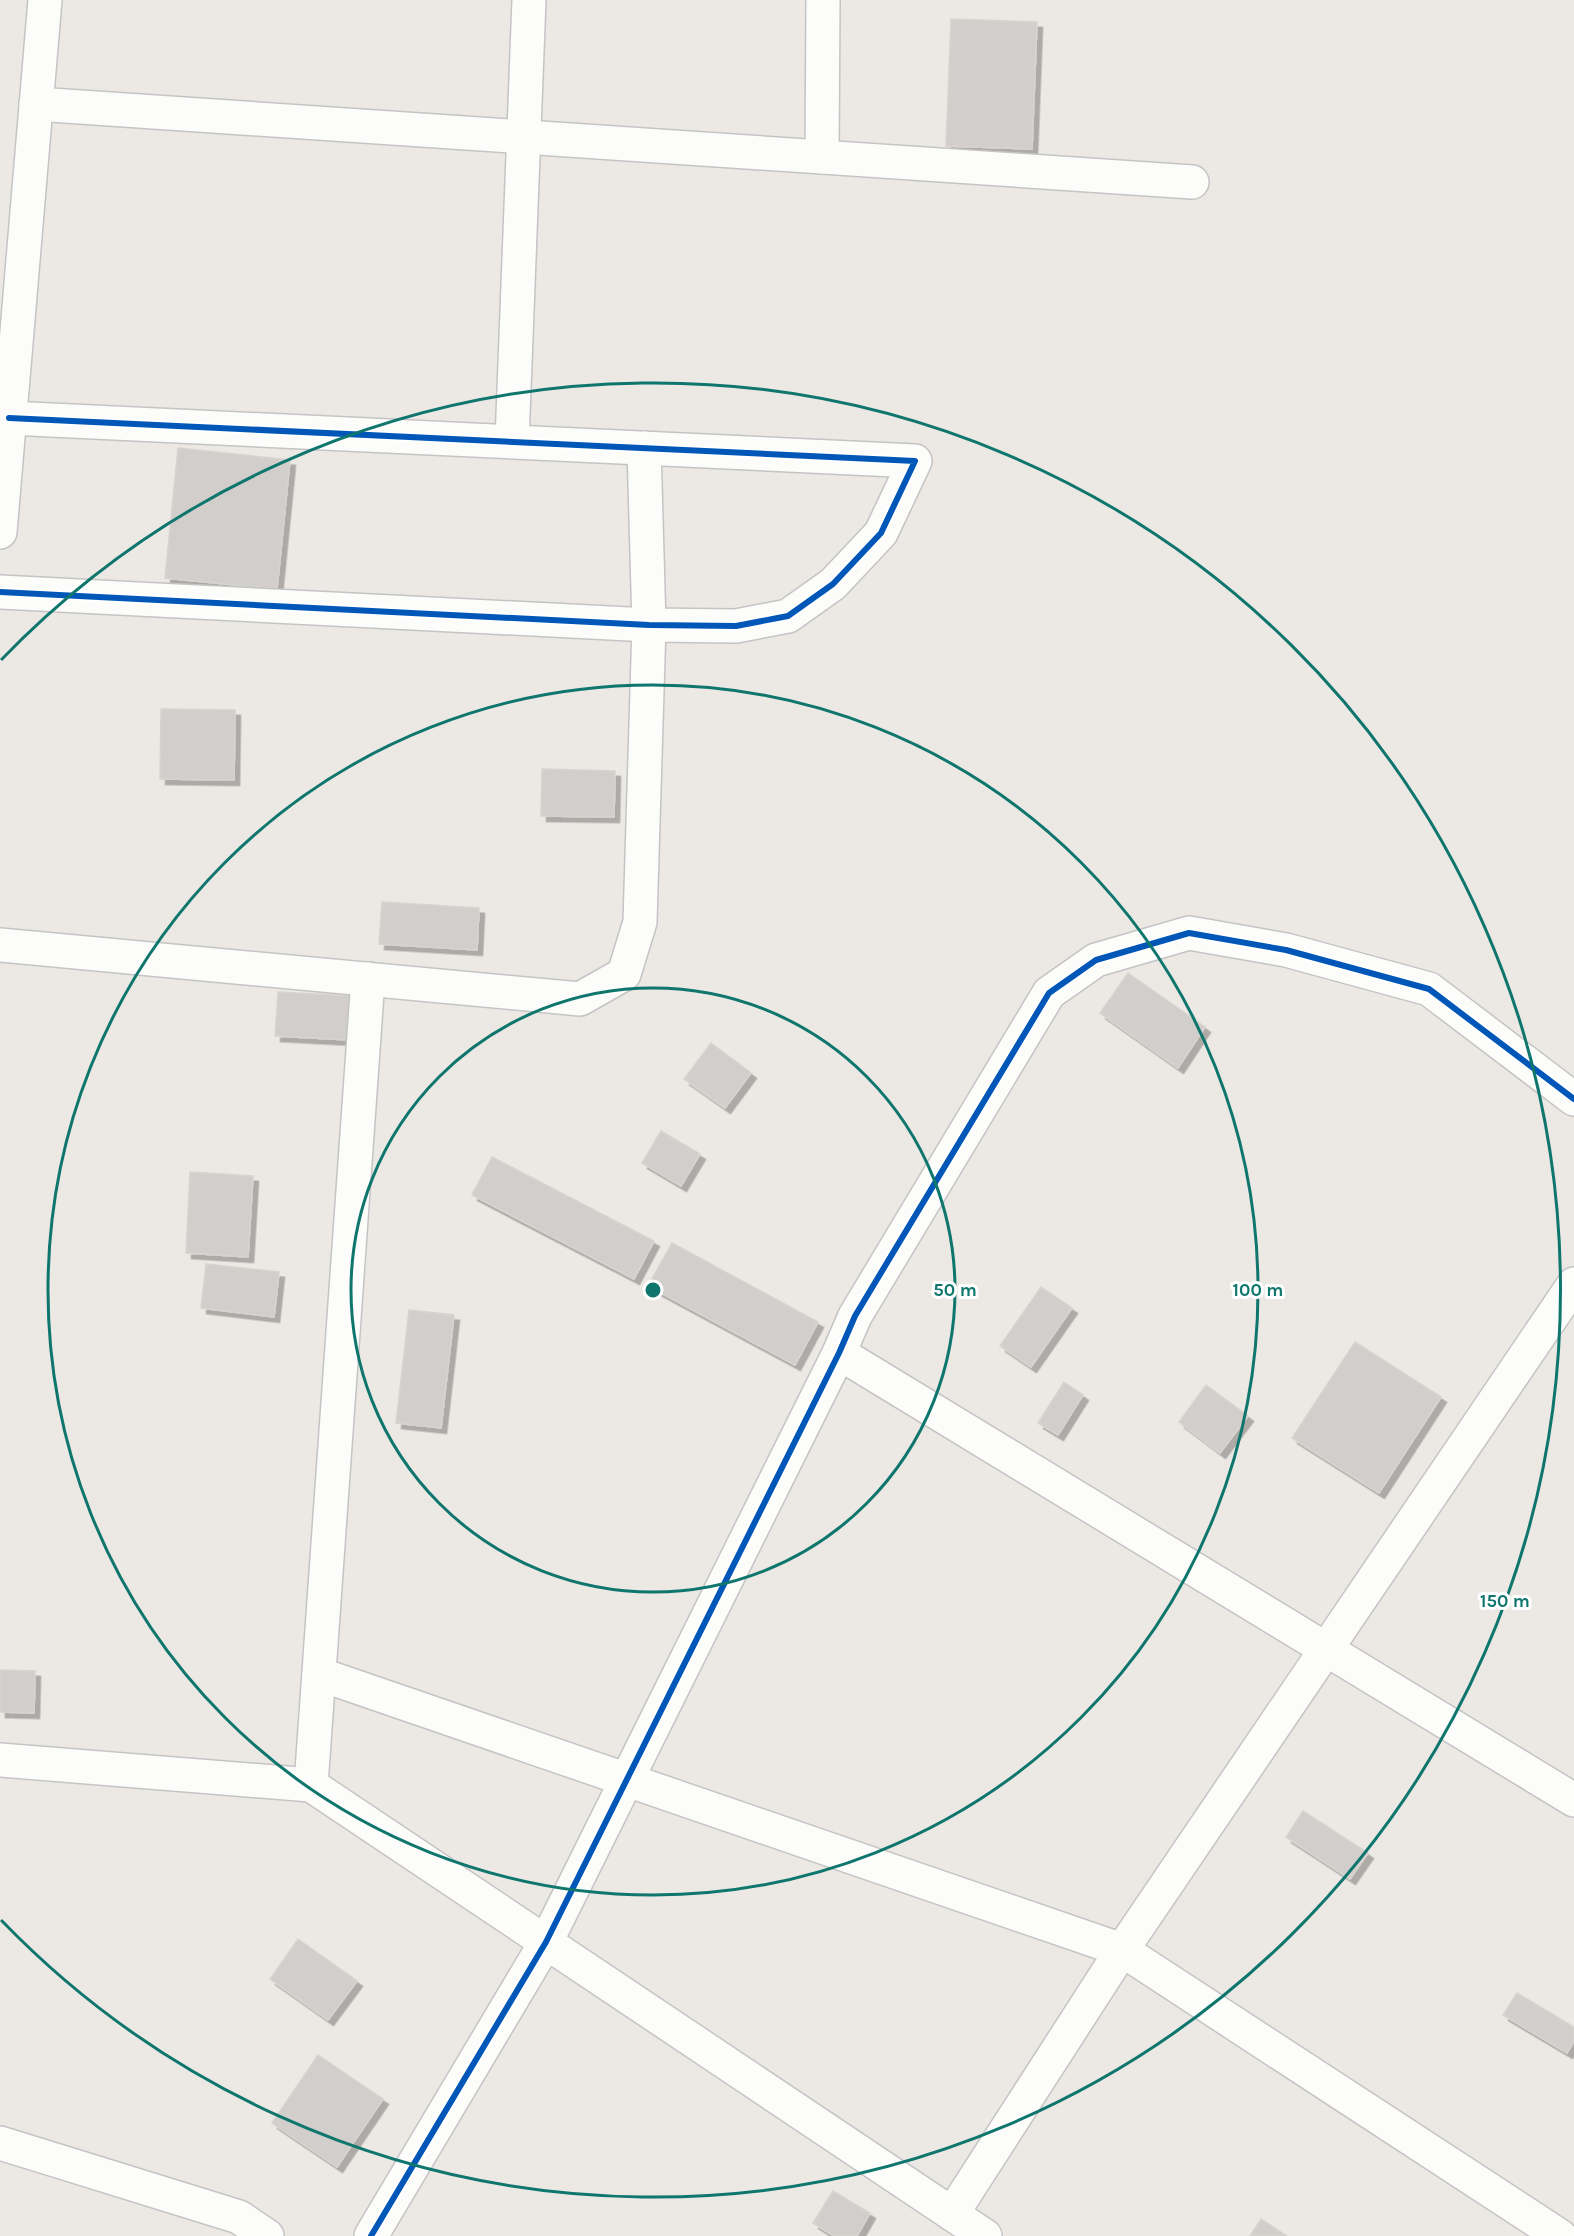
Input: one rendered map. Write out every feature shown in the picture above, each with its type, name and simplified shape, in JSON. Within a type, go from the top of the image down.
[{"type":"street","points":[[0,532],[9,418],[12,236],[36,104],[45,0]]},
{"type":"street","points":[[512,441],[529,0]]},
{"type":"street","points":[[822,157],[823,0]]},
{"type":"street","points":[[36,104],[1192,182]]},
{"type":"street","points":[[0,592],[649,625],[736,626],[789,616],[833,584],[881,533],[915,461],[9,418]]},
{"type":"street","points":[[0,945],[580,999],[624,974],[640,922],[649,625],[644,448]]},
{"type":"street","points":[[371,2236],[546,1942],[839,1353],[855,1316],[1049,993],[1096,960],[1189,933],[1286,950],[1429,989],[1574,1099]]},
{"type":"street","points":[[311,1785],[368,979]]},
{"type":"street","points":[[952,2214],[1122,1950],[1574,1284]]},
{"type":"street","points":[[839,1353],[1574,1800]]},
{"type":"street","points":[[319,1674],[1122,1950],[1560,2236]]},
{"type":"street","points":[[0,1760],[311,1785],[985,2236]]},
{"type":"street","points":[[0,2143],[239,2217],[267,2236]]},
{"type":"building","points":[[951,19],[1037,22],[1032,149],[946,146]]},
{"type":"building","points":[[178,448],[290,460],[277,589],[165,578]]},
{"type":"building","points":[[161,709],[235,710],[234,780],[160,779]]},
{"type":"building","points":[[542,769],[615,771],[614,817],[541,816]]},
{"type":"building","points":[[382,902],[479,908],[477,950],[379,944]]},
{"type":"building","points":[[1128,973],[1205,1027],[1178,1068],[1100,1013]]},
{"type":"building","points":[[278,992],[352,996],[349,1040],[275,1036]]},
{"type":"building","points":[[711,1043],[751,1073],[725,1108],[684,1079]]},
{"type":"building","points":[[661,1131],[700,1154],[681,1186],[642,1163]]},
{"type":"building","points":[[492,1157],[654,1241],[634,1279],[472,1195]]},
{"type":"building","points":[[190,1172],[253,1176],[248,1257],[186,1253]]},
{"type":"building","points":[[672,1243],[818,1322],[795,1365],[648,1286]]},
{"type":"building","points":[[206,1264],[279,1272],[274,1317],[201,1308]]},
{"type":"building","points":[[1041,1287],[1072,1308],[1031,1367],[1000,1346]]},
{"type":"building","points":[[409,1310],[454,1315],[441,1428],[396,1423]]},
{"type":"building","points":[[1355,1342],[1441,1397],[1379,1493],[1292,1438]]},
{"type":"building","points":[[1064,1382],[1083,1395],[1058,1435],[1038,1423]]},
{"type":"building","points":[[1206,1385],[1248,1416],[1220,1453],[1179,1422]]},
{"type":"building","points":[[0,1670],[35,1671],[34,1713],[0,1712]]},
{"type":"building","points":[[1303,1811],[1368,1853],[1350,1879],[1286,1837]]},
{"type":"building","points":[[298,1939],[357,1981],[328,2020],[270,1979]]},
{"type":"building","points":[[1517,1993],[1574,2027],[1574,2041],[1567,2053],[1503,2015]]},
{"type":"building","points":[[318,2055],[383,2099],[337,2167],[272,2123]]},
{"type":"building","points":[[833,2191],[870,2213],[857,2236],[834,2236],[813,2223]]},
{"type":"building","points":[[1261,2219],[1287,2236],[1250,2236]]},
{"type":"cycle path","points":[[0,592],[649,625],[736,626],[788,616],[833,584],[881,533],[915,461],[9,418]]},
{"type":"cycle path","points":[[371,2236],[546,1942],[839,1353],[855,1316],[1049,993],[1096,960],[1189,933],[1286,950],[1429,989],[1574,1099]]}]
